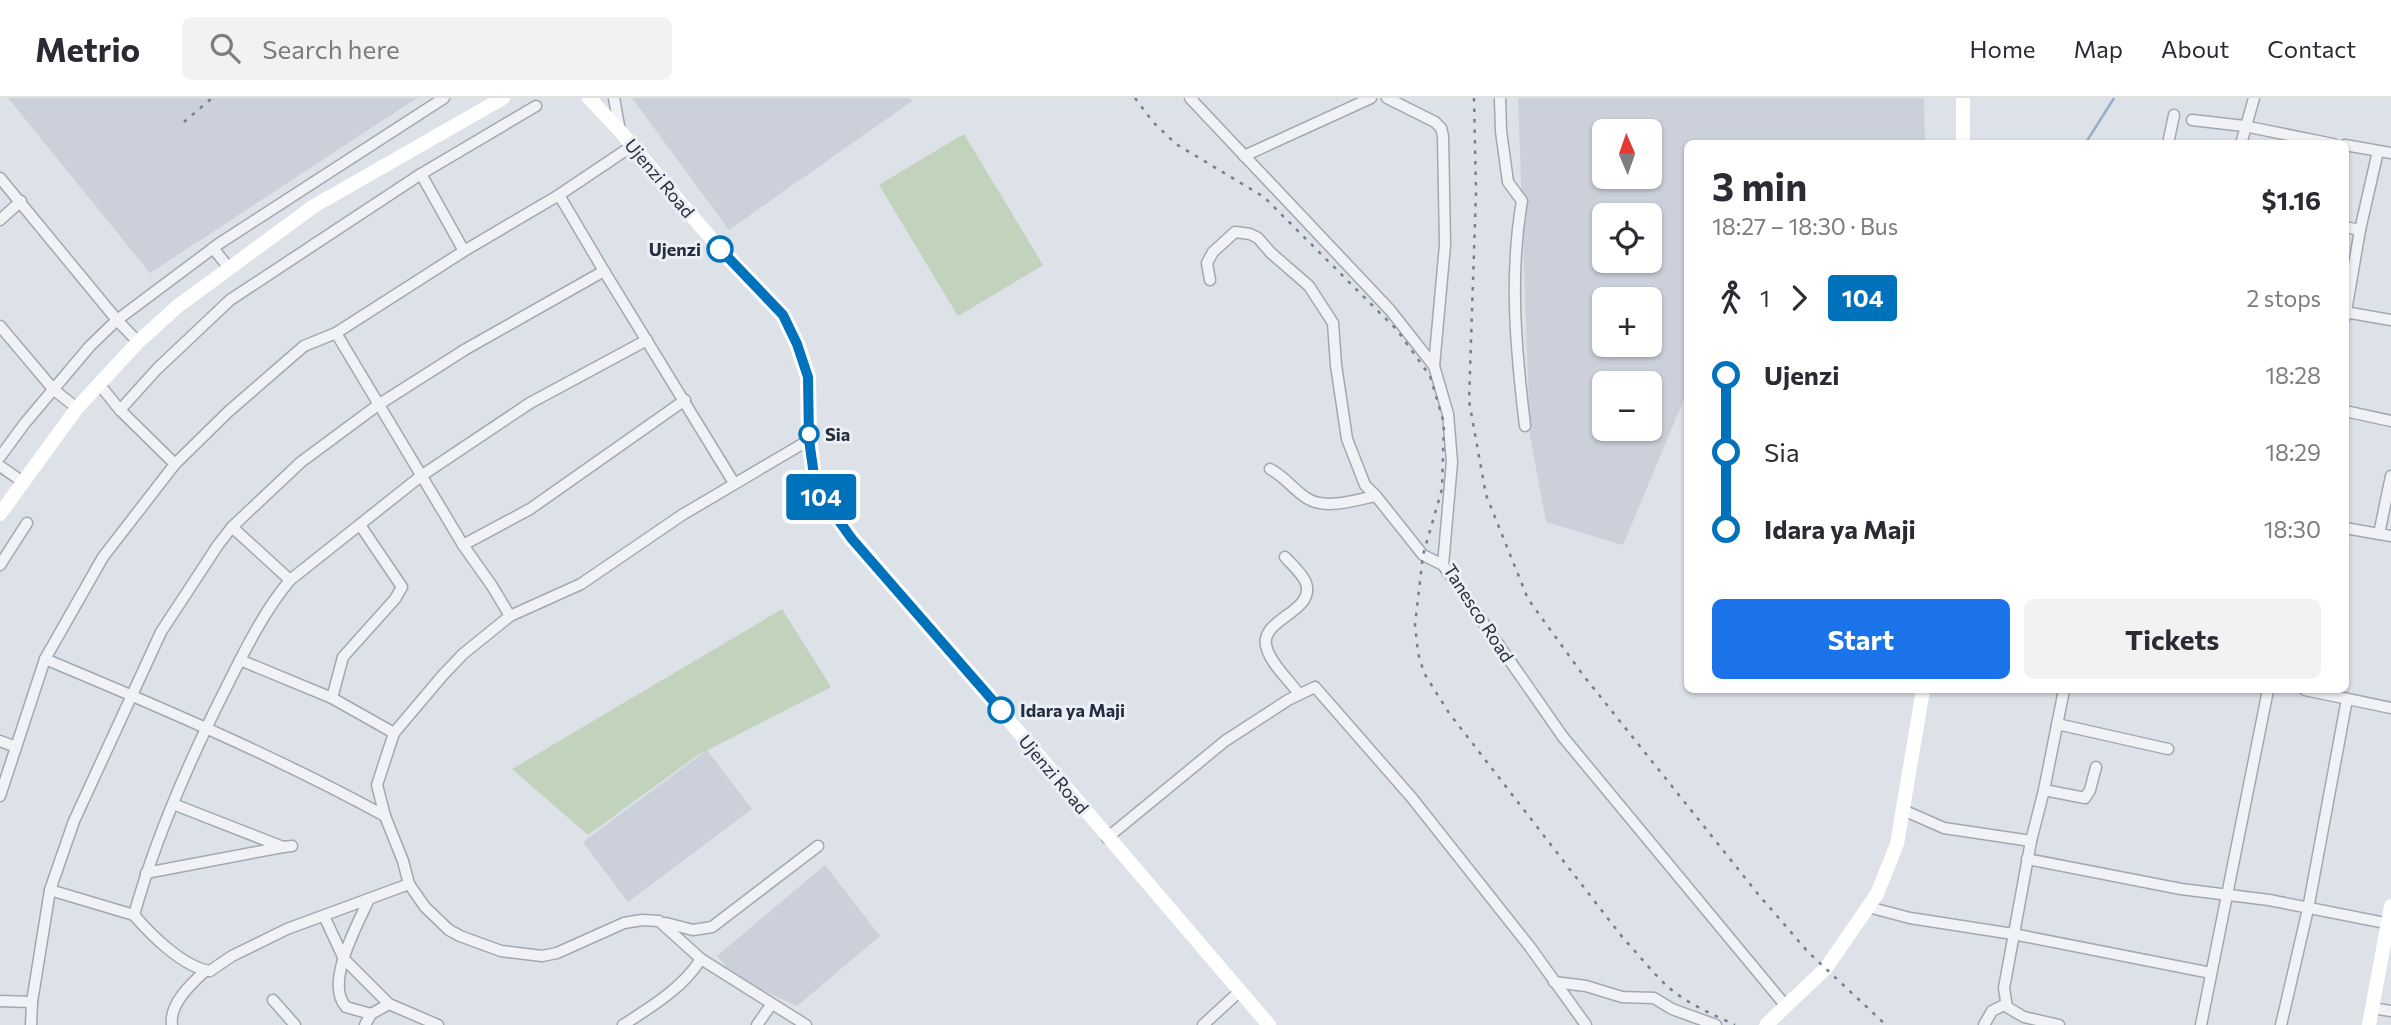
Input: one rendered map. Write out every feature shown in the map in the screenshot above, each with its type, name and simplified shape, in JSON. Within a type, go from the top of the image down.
[{"type":"street","points":[[0,457],[90,346],[117,320],[213,248],[444,98]]},
{"type":"street","points":[[0,514],[77,408],[138,342],[178,306],[314,206],[503,98]]},
{"type":"street","points":[[577,98],[591,101]]},
{"type":"street","points":[[614,98],[620,131]]},
{"type":"street","name":"Tanesco Road","points":[[1190,98],[1390,310],[1434,366],[1448,414],[1452,462],[1443,565],[1563,737],[1785,1005]]},
{"type":"street","points":[[1244,156],[1371,98]]},
{"type":"street","points":[[1387,98],[1435,122],[1441,128],[1443,136],[1445,245],[1434,366]]},
{"type":"street","points":[[1500,98],[1501,131],[1508,182],[1522,201],[1514,275],[1525,426]]},
{"type":"street","points":[[1963,98],[1963,140]]},
{"type":"street","points":[[2242,140],[2254,98]]},
{"type":"street","name":"Ujenzi Road","points":[[591,101],[620,131],[720,249],[783,315],[797,344],[808,377],[809,440],[816,489],[829,510],[1269,1025]]},
{"type":"street","points":[[120,410],[157,369],[230,300],[421,174],[536,106]]},
{"type":"street","points":[[2169,140],[2174,115]]},
{"type":"street","points":[[2192,120],[2244,126],[2313,140]]},
{"type":"street","points":[[0,796],[45,659],[103,557],[175,464],[304,346],[336,333],[464,251],[559,195],[632,145]]},
{"type":"street","points":[[2349,146],[2391,153]]},
{"type":"street","points":[[2349,292],[2378,151]]},
{"type":"street","points":[[421,174],[464,251]]},
{"type":"street","points":[[0,178],[138,342]]},
{"type":"street","points":[[559,195],[734,483]]},
{"type":"street","points":[[0,220],[21,201]]},
{"type":"street","points":[[2349,228],[2360,230]]},
{"type":"street","points":[[1210,280],[1207,263],[1213,253],[1235,232],[1250,234],[1258,239],[1309,286],[1332,323],[1347,439],[1365,485],[1423,555],[1443,565]]},
{"type":"street","points":[[213,248],[229,268]]},
{"type":"street","points":[[31,1025],[32,1002],[50,890],[74,821],[161,632],[232,527],[301,462],[378,404],[466,349],[604,271]]},
{"type":"street","points":[[2349,315],[2391,320]]},
{"type":"street","points":[[0,326],[54,390],[77,408]]},
{"type":"street","points":[[336,333],[463,545],[510,616]]},
{"type":"street","points":[[134,915],[146,873],[206,727],[240,660],[278,594],[290,580],[421,476],[530,403],[647,340]]},
{"type":"street","points":[[99,384],[120,410],[175,464]]},
{"type":"street","points":[[463,545],[530,509],[685,400]]},
{"type":"street","points":[[2349,412],[2391,421]]},
{"type":"street","points":[[809,440],[682,515],[581,584],[510,616],[456,661],[394,733],[377,785],[385,817],[403,861],[409,884],[425,907],[449,930],[472,942],[531,956],[551,955],[624,923],[642,920],[693,930],[712,928],[818,846]]},
{"type":"street","points":[[0,466],[23,482]]},
{"type":"street","points":[[1270,469],[1280,474],[1307,499],[1321,505],[1376,496]]},
{"type":"street","points":[[2379,534],[2391,476]]},
{"type":"street","points":[[0,565],[26,523]]},
{"type":"street","points":[[332,698],[343,657],[395,599],[402,587],[360,525]]},
{"type":"street","points":[[232,527],[290,580]]},
{"type":"street","points":[[2349,529],[2391,536]]},
{"type":"street","points":[[1285,557],[1304,579],[1307,593],[1302,604],[1276,624],[1266,638],[1266,648],[1299,694]]},
{"type":"street","points":[[45,659],[206,727],[332,787],[385,817]]},
{"type":"street","points":[[240,660],[332,698],[394,733]]},
{"type":"street","points":[[1107,838],[1225,741],[1299,694],[1315,687],[1412,798],[1530,947],[1586,1025]]},
{"type":"street","points":[[1766,1025],[1826,968],[1877,894],[1893,854],[1903,810],[1922,693]]},
{"type":"street","points":[[2059,1025],[2014,1013],[2006,1004],[2004,988],[2031,841],[2063,693]]},
{"type":"street","points":[[2201,1025],[2267,693]]},
{"type":"street","points":[[2319,693],[2391,708]]},
{"type":"street","points":[[2281,1025],[2308,909],[2347,699]]},
{"type":"street","points":[[2057,724],[2168,750]]},
{"type":"street","points":[[0,741],[16,747]]},
{"type":"street","points":[[2044,790],[2085,798],[2096,767]]},
{"type":"street","points":[[146,873],[288,846],[173,804]]},
{"type":"street","points":[[1903,810],[1944,828],[2031,841]]},
{"type":"street","points":[[2028,859],[2181,889],[2269,900],[2389,924]]},
{"type":"street","points":[[50,890],[134,915],[166,948],[205,971],[210,971],[232,956],[287,929],[409,884]]},
{"type":"street","points":[[369,899],[344,959],[339,982],[341,1002],[349,1009],[371,1014]]},
{"type":"street","points":[[2369,1025],[2391,906]]},
{"type":"street","points":[[1868,907],[1910,918],[2013,934],[2211,973]]},
{"type":"street","points":[[324,916],[344,959],[389,1004],[438,1025]]},
{"type":"street","points":[[659,922],[701,959],[806,1025]]},
{"type":"street","points":[[623,1025],[683,981],[701,959]]},
{"type":"street","points":[[172,1025],[171,1017],[181,997],[205,971]]},
{"type":"street","points":[[1554,982],[1586,986],[1622,997],[1654,998],[1672,1009],[1716,1025]]},
{"type":"street","points":[[1203,1025],[1240,992]]},
{"type":"street","points":[[273,1000],[295,1025]]},
{"type":"street","points":[[0,1001],[32,1002]]},
{"type":"street","points":[[365,1025],[371,1014],[389,1004]]},
{"type":"street","points":[[1984,1025],[1992,1011],[2006,1004]]},
{"type":"street","points":[[757,1025],[771,1005]]},
{"type":"street","points":[[2372,1008],[2391,1011]]},
{"type":"shaded area","points":[[8,98],[417,98],[150,273]]},
{"type":"shaded area","points":[[632,98],[910,98],[912,101],[729,230]]},
{"type":"shaded area","points":[[1518,98],[1924,98],[1925,140],[1684,140],[1684,399],[1623,545],[1546,522],[1530,436]]},
{"type":"shaded area","points":[[707,750],[752,809],[628,902],[583,842]]},
{"type":"shaded area","points":[[825,865],[880,936],[797,1006],[736,978],[717,956]]},
{"type":"green space","points":[[964,134],[1043,265],[958,316],[879,185]]},
{"type":"green space","points":[[782,609],[831,687],[698,755],[588,835],[512,769]]},
{"type":"waterway","points":[[2088,140],[2114,98]]},
{"type":"railway","points":[[184,122],[212,98]]},
{"type":"railway","points":[[1135,98],[1153,122],[1176,144],[1264,197],[1397,330],[1430,376],[1444,423],[1442,489],[1423,555],[1415,625],[1418,653],[1424,673],[1449,713],[1623,938],[1668,987],[1700,1008],[1735,1025]]},
{"type":"railway","points":[[1474,98],[1476,192],[1469,401],[1486,495],[1528,599],[1583,675],[1758,894],[1808,952],[1886,1025]]},
{"type":"bus line","name":"104","points":[[720,249],[783,315],[797,344],[808,377],[809,440],[816,489],[852,539],[1001,710]]},
{"type":"place","name":"Ujenzi","points":[[720,249]]},
{"type":"place","name":"Sia","points":[[809,434]]},
{"type":"place","name":"Idara ya Maji","points":[[1001,710]]}]
